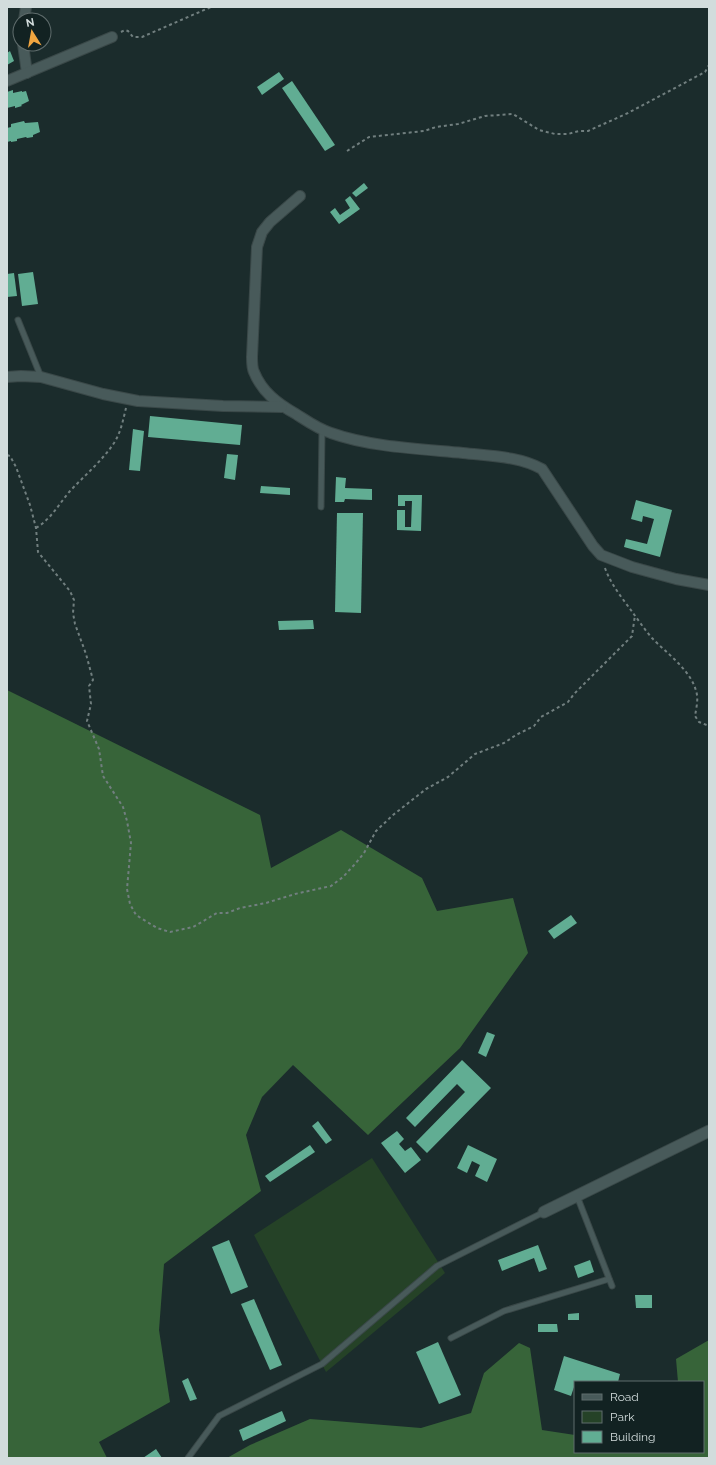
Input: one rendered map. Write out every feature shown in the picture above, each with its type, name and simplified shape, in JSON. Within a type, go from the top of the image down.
[{"type":"street","points":[[7,81],[112,37]]},
{"type":"street","points":[[24,52],[27,73]]},
{"type":"street","points":[[300,196],[270,222],[262,232],[257,248],[252,357],[254,372],[268,394],[282,407],[329,433],[394,446],[487,455],[523,461],[534,465],[542,469],[593,546],[601,554],[632,567],[676,579],[709,585]]},
{"type":"street","points":[[7,377],[41,377],[103,394],[138,401],[223,406],[282,407]]},
{"type":"street","points":[[544,1212],[709,1131]]},
{"type":"lane","points":[[18,320],[41,377]]},
{"type":"lane","points":[[321,507],[322,429]]},
{"type":"lane","points":[[577,1195],[612,1286]]},
{"type":"lane","points":[[188,1458],[219,1416],[322,1364],[437,1266],[544,1212]]},
{"type":"lane","points":[[451,1338],[504,1311],[609,1280]]},
{"type":"path","points":[[112,37],[125,30],[133,36],[142,37],[211,7]]},
{"type":"path","points":[[347,151],[369,137],[424,131],[436,127],[458,124],[485,116],[513,114],[538,130],[555,134],[588,131],[628,113],[705,72],[709,65]]},
{"type":"path","points":[[36,528],[45,523],[74,487],[100,462],[114,443],[121,428],[127,407],[127,399]]},
{"type":"path","points":[[7,455],[10,456],[16,466],[30,505],[36,528],[38,552],[70,591],[74,600],[73,613],[75,624],[86,654],[93,680],[89,686],[91,704],[87,722],[99,749],[103,776],[123,807],[131,842],[127,889],[130,904],[136,915],[157,928],[170,932],[193,927],[217,913],[227,913],[240,908],[266,903],[295,894],[331,886],[343,877],[364,853],[376,831],[415,797],[448,777],[475,754],[498,746],[534,726],[541,717],[568,702],[574,694],[632,636],[635,615]]},
{"type":"path","points":[[601,554],[608,577],[635,615],[651,637],[682,666],[694,686],[697,696],[695,716],[699,722],[709,726]]},
{"type":"green space","points":[[7,690],[260,815],[271,868],[341,830],[422,878],[437,911],[513,898],[528,953],[460,1048],[368,1135],[293,1065],[262,1097],[246,1135],[261,1191],[164,1264],[159,1330],[170,1402],[99,1442],[107,1458],[7,1458]]},
{"type":"green space","points":[[372,1158],[445,1273],[326,1372],[254,1235]]},
{"type":"green space","points":[[709,1340],[709,1458],[227,1458],[250,1445],[310,1419],[421,1428],[471,1413],[484,1373],[519,1343],[530,1348],[542,1430],[574,1435],[574,1453],[704,1453],[704,1381],[678,1381],[676,1359]]},
{"type":"building","points":[[10,51],[14,61],[7,65],[7,53]]},
{"type":"building","points":[[279,72],[284,79],[262,95],[257,87]]},
{"type":"building","points":[[292,81],[335,145],[325,151],[282,88]]},
{"type":"building","points":[[13,90],[13,93],[26,91],[29,101],[21,105],[22,106],[7,108],[7,92]]},
{"type":"building","points":[[24,121],[25,123],[38,122],[40,132],[33,135],[33,137],[26,137],[17,139],[17,141],[7,142],[7,128],[11,127],[11,124]]},
{"type":"building","points":[[364,183],[368,188],[356,197],[352,193]]},
{"type":"building","points":[[350,196],[360,209],[339,224],[330,212],[335,208],[340,215],[350,208],[345,200]]},
{"type":"building","points":[[33,272],[38,304],[22,306],[18,274]]},
{"type":"building","points":[[14,273],[17,296],[7,297],[7,274]]},
{"type":"building","points":[[150,416],[242,425],[240,445],[148,437]]},
{"type":"building","points":[[133,429],[144,431],[140,471],[129,470]]},
{"type":"building","points":[[227,454],[238,455],[235,480],[224,478]]},
{"type":"building","points":[[336,477],[346,478],[345,488],[372,489],[372,500],[345,499],[344,502],[335,502]]},
{"type":"building","points":[[261,486],[290,488],[290,495],[260,493]]},
{"type":"building","points":[[398,495],[422,495],[421,531],[397,530],[397,510],[405,510],[405,527],[411,527],[412,501],[405,501],[405,506],[398,506]]},
{"type":"building","points":[[636,500],[672,510],[660,557],[624,547],[626,539],[647,544],[654,519],[643,516],[642,522],[631,519]]},
{"type":"building","points":[[337,513],[363,513],[361,613],[335,612]]},
{"type":"building","points":[[313,620],[314,629],[279,630],[278,621]]},
{"type":"building","points":[[571,915],[577,923],[554,939],[548,931]]},
{"type":"building","points":[[487,1032],[495,1035],[486,1057],[478,1053]]},
{"type":"building","points":[[462,1060],[491,1088],[427,1153],[416,1142],[465,1092],[457,1084],[415,1127],[406,1118]]},
{"type":"building","points":[[318,1121],[332,1140],[326,1144],[312,1126]]},
{"type":"building","points":[[397,1131],[404,1139],[399,1144],[405,1151],[411,1147],[421,1160],[405,1173],[381,1143]]},
{"type":"building","points":[[310,1145],[315,1152],[270,1182],[265,1176]]},
{"type":"building","points":[[468,1145],[497,1159],[487,1182],[475,1176],[480,1165],[472,1161],[467,1173],[457,1168]]},
{"type":"building","points":[[229,1240],[248,1287],[231,1294],[212,1247]]},
{"type":"building","points":[[538,1245],[547,1269],[539,1272],[534,1258],[502,1271],[498,1260]]},
{"type":"building","points":[[590,1260],[594,1272],[578,1278],[574,1266]]},
{"type":"building","points":[[635,1295],[652,1295],[652,1308],[636,1308]]},
{"type":"building","points":[[254,1299],[282,1365],[270,1370],[241,1304]]},
{"type":"building","points":[[579,1313],[579,1320],[568,1320],[568,1314]]},
{"type":"building","points":[[538,1324],[557,1324],[558,1332],[538,1332]]},
{"type":"building","points":[[438,1342],[461,1395],[439,1404],[416,1352]]},
{"type":"building","points":[[564,1356],[620,1374],[618,1381],[574,1381],[571,1396],[554,1390]]},
{"type":"building","points":[[188,1378],[197,1399],[190,1401],[182,1381]]},
{"type":"building","points":[[282,1411],[286,1421],[243,1441],[239,1430]]},
{"type":"building","points":[[156,1449],[162,1458],[143,1458]]}]
